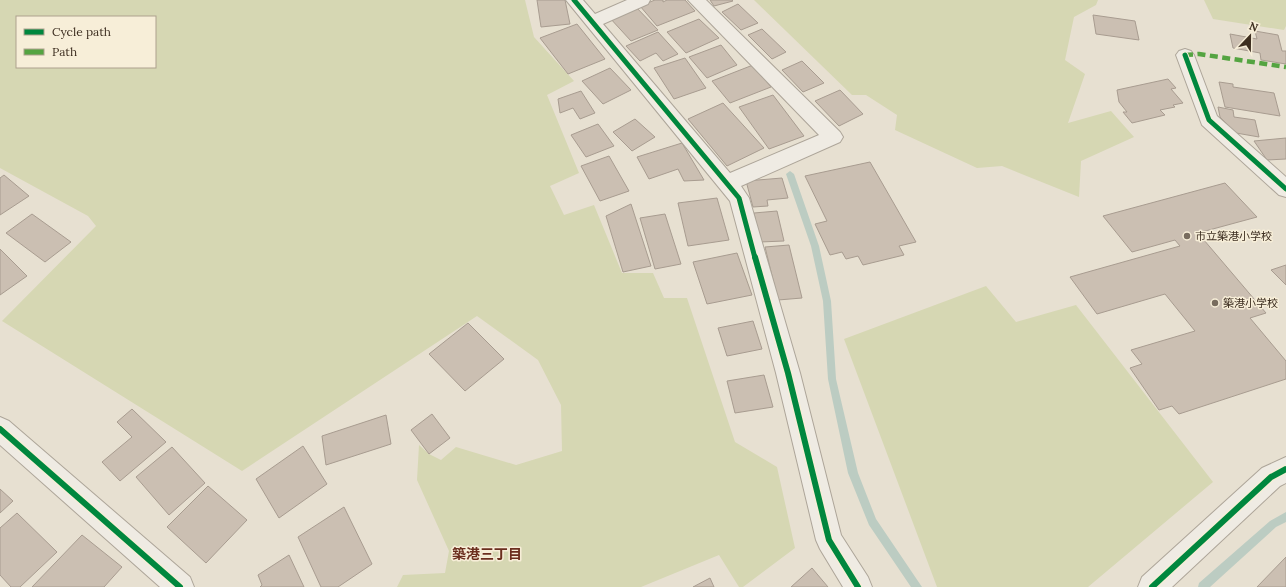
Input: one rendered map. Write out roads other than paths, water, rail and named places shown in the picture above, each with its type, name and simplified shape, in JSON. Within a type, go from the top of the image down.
[{"type":"street","points":[[574,0],[739,198],[788,373],[829,540],[858,587]]},
{"type":"street","points":[[592,22],[642,0]]},
{"type":"street","points":[[696,0],[833,137],[727,183]]},
{"type":"street","points":[[1185,55],[1208,120],[1286,189]]},
{"type":"street","points":[[0,429],[180,587]]},
{"type":"street","points":[[1152,587],[1271,477],[1286,469]]},
{"type":"waterway","points":[[790,174],[815,246],[827,301],[832,379],[853,473],[872,522],[917,587]]},
{"type":"waterway","points":[[1203,587],[1273,524],[1286,517]]},
{"type":"place","name":"市立築港小学校","points":[[1187,236]]},
{"type":"place","name":"築港小学校","points":[[1215,303]]},
{"type":"district","name":"築港三丁目","points":[[487,554]]}]
